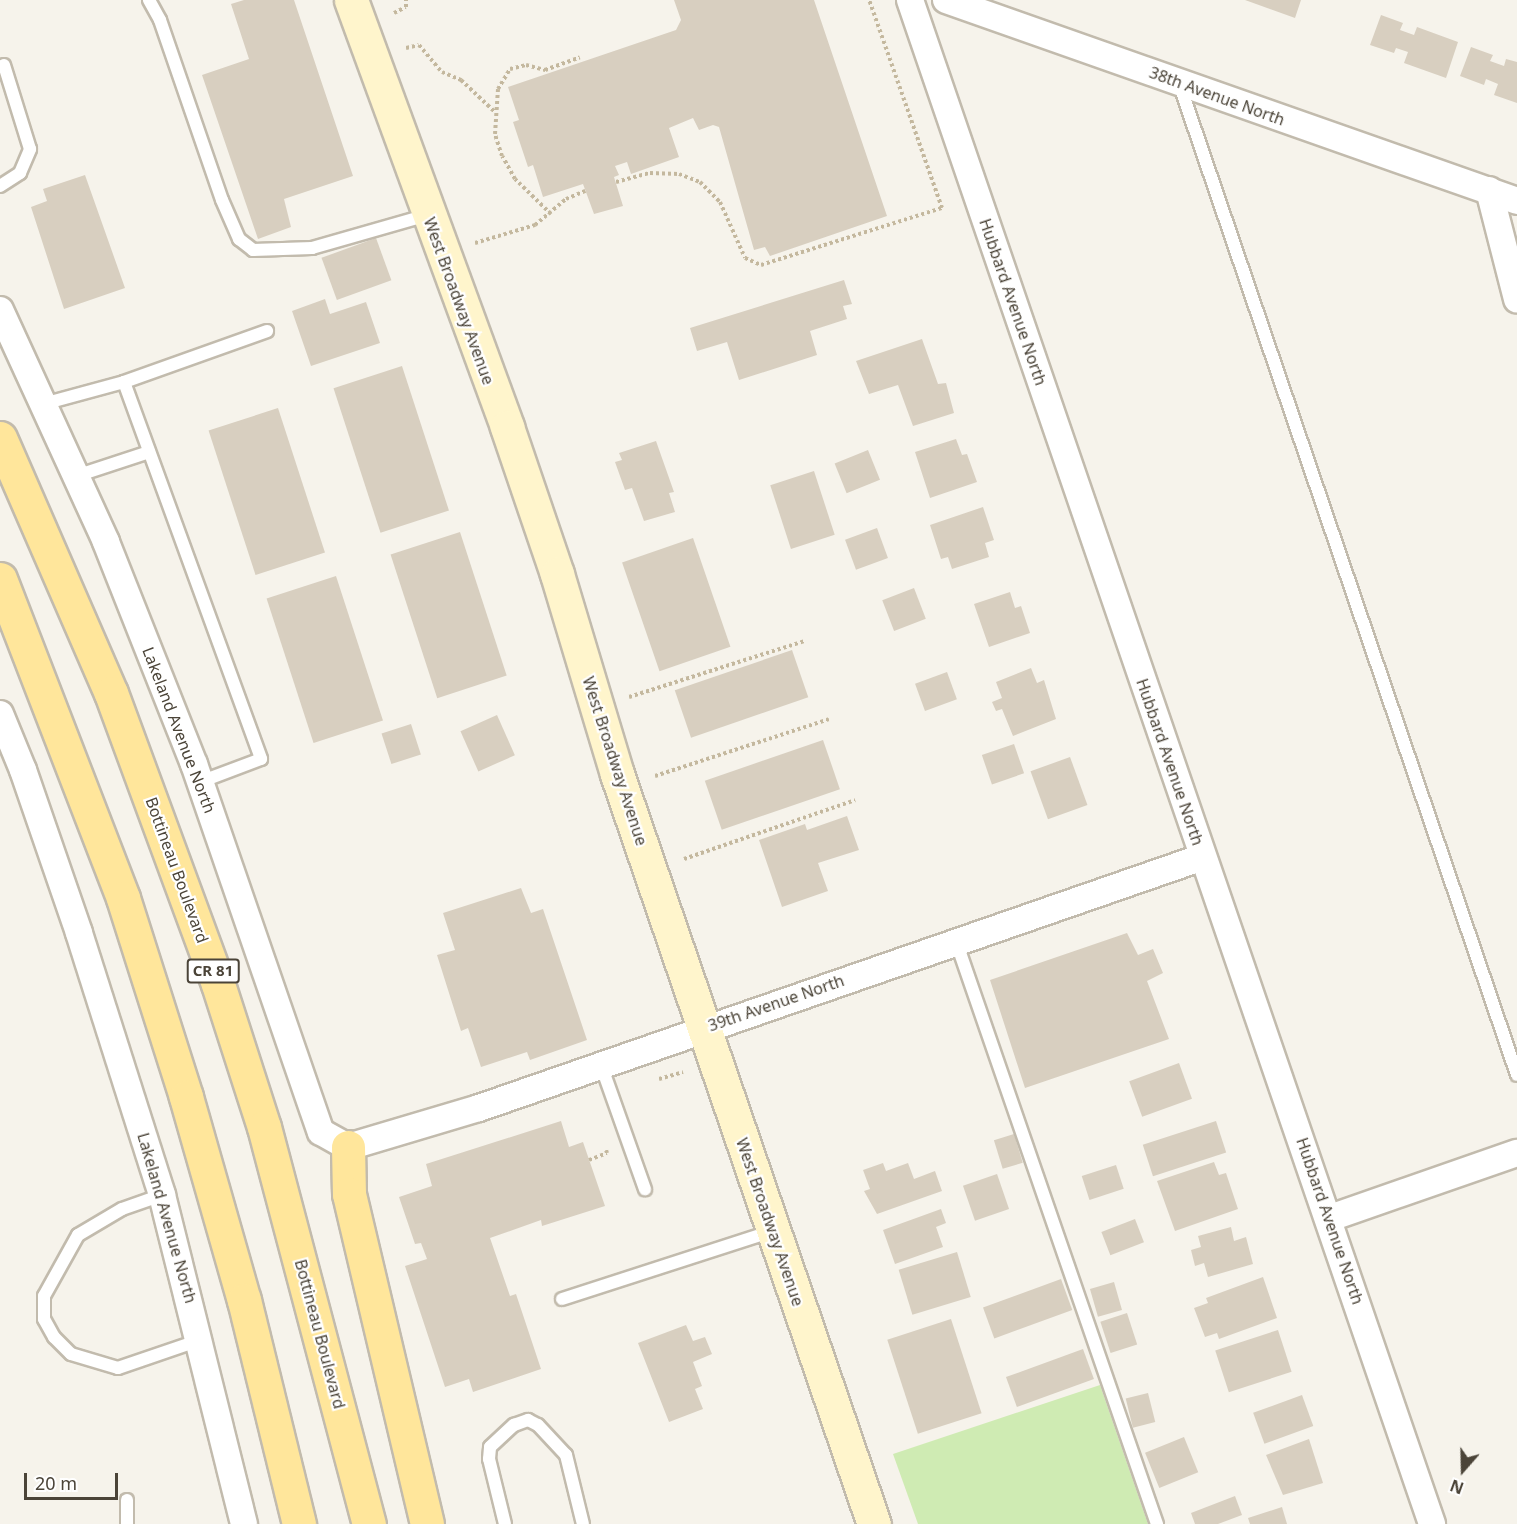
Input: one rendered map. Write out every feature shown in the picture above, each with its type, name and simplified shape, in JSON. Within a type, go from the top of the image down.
[{"type":"main road","name":"Bottineau Boulevard","points":[[0,438],[111,693],[218,984],[264,1127],[369,1524]]},
{"type":"main road","points":[[0,579],[123,898],[186,1097],[249,1322],[299,1524]]},
{"type":"main road","points":[[348,1147],[349,1194],[427,1524]]},
{"type":"street","name":"West Broadway Avenue","points":[[351,0],[557,574],[617,774],[702,1028],[874,1524]]},
{"type":"street","name":"Hubbard Avenue North","points":[[910,0],[1203,857],[1330,1218],[1432,1524]]},
{"type":"street","name":"38th Avenue North","points":[[946,0],[1517,201]]},
{"type":"street","points":[[1489,190],[1517,299]]},
{"type":"street","name":"Lakeland Avenue North","points":[[0,310],[106,542],[200,782],[321,1132],[348,1147]]},
{"type":"street","name":"Lakeland Avenue North","points":[[0,714],[23,770],[79,933],[162,1195],[201,1339],[244,1524]]},
{"type":"street","name":"39th Avenue North","points":[[348,1147],[479,1108],[702,1028],[1203,857]]},
{"type":"street","points":[[1330,1218],[1517,1153]]},
{"type":"lane","points":[[149,0],[160,20],[222,200],[239,239],[246,245],[266,253],[312,248],[428,215]]},
{"type":"lane","points":[[0,186],[20,173],[30,149],[4,65]]},
{"type":"lane","points":[[1178,81],[1517,1076]]},
{"type":"lane","points":[[43,404],[124,382],[267,332]]},
{"type":"lane","points":[[124,382],[261,759],[200,782]]},
{"type":"lane","points":[[76,476],[149,452]]},
{"type":"lane","points":[[956,941],[1157,1524]]},
{"type":"lane","points":[[602,1065],[645,1189]]},
{"type":"lane","points":[[162,1195],[122,1209],[78,1235],[44,1296],[44,1319],[54,1337],[70,1354],[118,1368],[201,1339]]},
{"type":"lane","points":[[562,1299],[773,1231]]},
{"type":"lane","points":[[505,1524],[489,1459],[489,1447],[514,1425],[528,1420],[538,1425],[566,1455],[583,1524]]},
{"type":"lane","points":[[127,1500],[127,1524]]},
{"type":"path","points":[[394,13],[406,7],[406,0]]},
{"type":"path","points":[[616,182],[650,173],[679,174],[700,182],[720,202],[745,258],[761,266],[942,208],[869,0]]},
{"type":"path","points":[[406,48],[419,45],[441,72],[461,81],[495,112]]},
{"type":"path","points":[[551,214],[515,180],[502,156],[495,134],[498,89],[510,69],[526,65],[545,70],[580,57]]},
{"type":"path","points":[[472,244],[535,225],[551,214],[566,199],[585,191]]},
{"type":"path","points":[[629,697],[804,641]]},
{"type":"path","points":[[655,776],[829,719]]},
{"type":"path","points":[[684,859],[855,800]]},
{"type":"green space","points":[[1100,1385],[1148,1524],[918,1524],[893,1454]]},
{"type":"building","points":[[244,0],[294,0],[353,176],[284,199],[291,227],[258,239],[202,75],[249,59],[231,4]]},
{"type":"building","points":[[674,0],[814,0],[887,216],[770,256],[765,247],[754,250],[719,127],[713,125],[699,130],[693,118],[669,128],[679,157],[631,174],[627,162],[615,166],[619,175],[614,177],[623,206],[594,214],[583,184],[543,197],[533,165],[528,167],[513,122],[519,120],[508,87],[676,30],[681,20]]},
{"type":"building","points":[[1245,0],[1301,0],[1295,18]]},
{"type":"building","points":[[1381,15],[1403,23],[1400,30],[1414,35],[1417,27],[1458,42],[1446,78],[1404,63],[1408,52],[1396,48],[1394,53],[1370,45]]},
{"type":"building","points":[[1471,47],[1493,55],[1490,61],[1504,66],[1506,59],[1517,62],[1517,103],[1494,95],[1498,84],[1486,79],[1484,85],[1460,76]]},
{"type":"building","points":[[85,175],[125,288],[64,309],[31,207],[47,201],[43,189]]},
{"type":"building","points":[[376,238],[391,280],[337,300],[321,258]]},
{"type":"building","points":[[844,280],[852,304],[843,306],[847,319],[810,331],[817,355],[739,380],[727,342],[697,351],[690,328]]},
{"type":"building","points":[[325,299],[330,314],[366,302],[380,343],[311,366],[292,311]]},
{"type":"building","points":[[922,339],[938,384],[946,383],[954,413],[913,426],[898,385],[869,394],[856,361]]},
{"type":"building","points":[[402,366],[449,511],[380,533],[334,388]]},
{"type":"building","points":[[278,408],[325,553],[256,575],[209,431]]},
{"type":"building","points":[[956,439],[962,455],[967,454],[977,482],[930,498],[915,452]]},
{"type":"building","points":[[656,441],[674,492],[669,493],[675,512],[644,521],[632,488],[625,490],[615,462],[622,460],[619,453]]},
{"type":"building","points":[[868,450],[880,480],[847,493],[835,463]]},
{"type":"building","points":[[814,471],[835,535],[791,549],[770,485]]},
{"type":"building","points":[[983,507],[994,540],[985,543],[989,557],[952,569],[948,557],[941,559],[930,525]]},
{"type":"building","points":[[877,528],[888,558],[856,570],[845,540]]},
{"type":"building","points":[[460,532],[507,676],[437,698],[391,555]]},
{"type":"building","points":[[693,538],[730,647],[660,671],[622,562]]},
{"type":"building","points":[[336,576],[383,721],[314,743],[267,599]]},
{"type":"building","points":[[914,588],[926,619],[894,631],[882,600]]},
{"type":"building","points":[[1010,592],[1015,608],[1021,606],[1030,633],[989,647],[974,604]]},
{"type":"building","points":[[792,650],[808,697],[691,738],[675,690]]},
{"type":"building","points":[[1031,668],[1037,683],[1044,680],[1056,719],[1013,736],[1002,709],[996,711],[992,702],[1002,698],[996,682]]},
{"type":"building","points":[[947,672],[957,699],[925,711],[915,684]]},
{"type":"building","points":[[497,715],[515,755],[478,771],[460,731]]},
{"type":"building","points":[[411,724],[421,754],[391,764],[382,734]]},
{"type":"building","points":[[823,740],[840,789],[722,830],[705,781]]},
{"type":"building","points":[[1014,744],[1024,773],[992,784],[982,755]]},
{"type":"building","points":[[1070,757],[1087,805],[1048,819],[1031,771]]},
{"type":"building","points":[[847,816],[859,850],[818,863],[828,891],[782,907],[759,840],[805,824],[807,830]]},
{"type":"building","points":[[521,888],[531,913],[543,909],[587,1040],[530,1060],[527,1052],[481,1067],[468,1028],[461,1031],[437,955],[455,950],[443,913]]},
{"type":"building","points":[[1127,933],[1138,955],[1153,949],[1163,973],[1147,981],[1169,1039],[1025,1088],[990,980]]},
{"type":"building","points":[[1179,1063],[1192,1099],[1142,1117],[1129,1081]]},
{"type":"building","points":[[561,1121],[569,1147],[583,1142],[605,1206],[542,1226],[541,1220],[490,1238],[510,1296],[516,1294],[541,1369],[473,1392],[469,1379],[445,1387],[405,1266],[427,1259],[421,1243],[415,1244],[399,1197],[432,1186],[426,1164]]},
{"type":"building","points":[[1216,1121],[1226,1152],[1153,1176],[1143,1145]]},
{"type":"building","points":[[1014,1134],[1023,1163],[1003,1169],[994,1140]]},
{"type":"building","points":[[1214,1162],[1219,1175],[1226,1173],[1238,1209],[1175,1231],[1157,1181]]},
{"type":"building","points":[[883,1163],[886,1171],[908,1163],[914,1179],[935,1171],[942,1191],[877,1214],[864,1191],[870,1189],[863,1170]]},
{"type":"building","points":[[1116,1165],[1124,1189],[1089,1200],[1082,1176]]},
{"type":"building","points":[[997,1174],[1009,1209],[975,1221],[963,1186]]},
{"type":"building","points":[[941,1209],[946,1223],[936,1227],[943,1247],[895,1264],[883,1230]]},
{"type":"building","points":[[1135,1219],[1144,1242],[1110,1255],[1101,1232]]},
{"type":"building","points":[[1231,1227],[1234,1241],[1246,1237],[1253,1264],[1208,1277],[1204,1263],[1195,1266],[1191,1250],[1201,1247],[1198,1236]]},
{"type":"building","points":[[957,1252],[971,1297],[912,1315],[899,1270]]},
{"type":"building","points":[[1263,1277],[1277,1318],[1219,1339],[1217,1333],[1205,1337],[1194,1308],[1208,1303],[1206,1298]]},
{"type":"building","points":[[1061,1279],[1072,1310],[994,1338],[983,1307]]},
{"type":"building","points":[[1114,1282],[1122,1310],[1098,1317],[1090,1289]]},
{"type":"building","points":[[1127,1313],[1137,1344],[1111,1353],[1100,1322]]},
{"type":"building","points":[[951,1319],[982,1413],[918,1434],[887,1340]]},
{"type":"building","points":[[686,1325],[693,1341],[705,1337],[712,1354],[693,1362],[702,1386],[695,1389],[703,1409],[669,1422],[638,1343]]},
{"type":"building","points":[[1278,1330],[1292,1372],[1229,1392],[1215,1350]]},
{"type":"building","points":[[1083,1349],[1094,1379],[1017,1407],[1006,1377]]},
{"type":"building","points":[[1148,1393],[1155,1422],[1133,1428],[1126,1399]]},
{"type":"building","points":[[1302,1395],[1313,1426],[1264,1444],[1253,1413]]},
{"type":"building","points":[[1184,1437],[1198,1472],[1159,1488],[1145,1453]]},
{"type":"building","points":[[1309,1439],[1323,1483],[1283,1495],[1266,1455]]},
{"type":"building","points":[[1235,1496],[1242,1515],[1218,1524],[1195,1524],[1191,1513]]},
{"type":"building","points":[[1282,1507],[1287,1524],[1250,1524],[1248,1518]]}]
